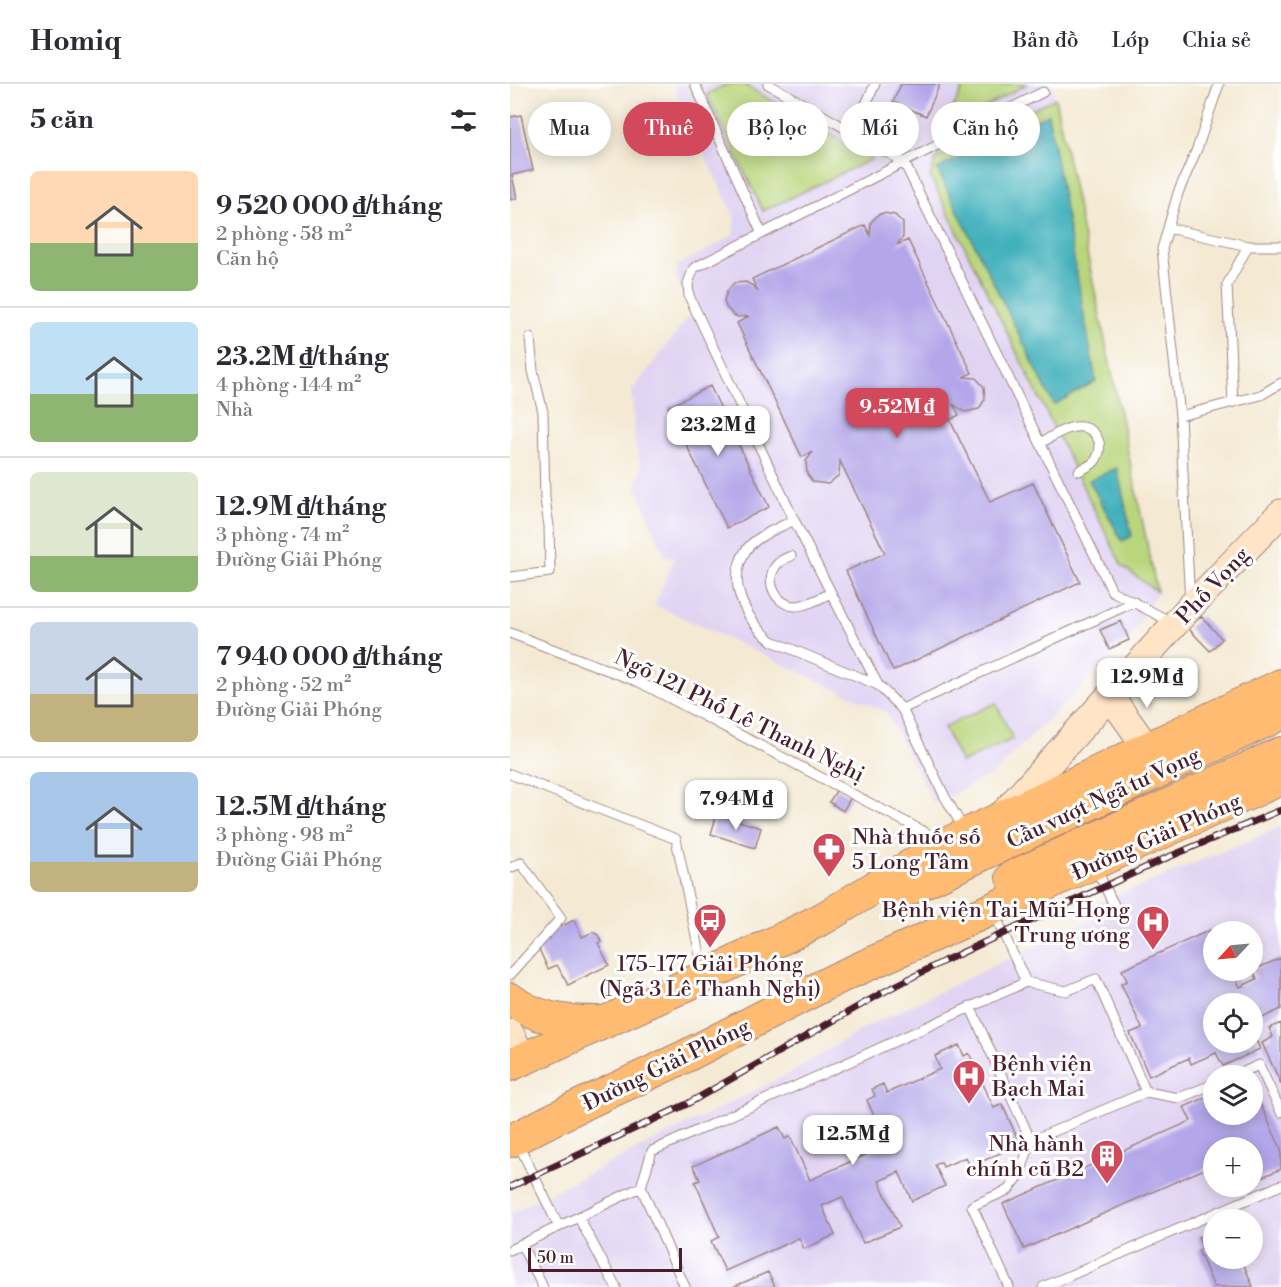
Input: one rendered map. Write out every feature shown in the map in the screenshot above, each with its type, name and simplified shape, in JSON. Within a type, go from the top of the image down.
[{"type":"main road","points":[[514,1052],[607,1022],[702,978],[824,918],[956,839],[1281,685]]},
{"type":"main road","name":"Cầu vượt Ngã tư Vọng","points":[[824,918],[911,888],[1281,714]]},
{"type":"main road","name":"Cầu vượt Ngã tư Vọng","points":[[838,978],[921,920],[1281,753]]},
{"type":"main road","name":"Đường Giải Phóng","points":[[513,1139],[684,1057],[838,978],[1281,779]]},
{"type":"main road","points":[[510,999],[535,1013],[561,1022],[607,1022]]},
{"type":"street","name":"Phố Vọng","points":[[1000,818],[1183,616],[1281,513]]},
{"type":"street","points":[[1110,696],[1147,748]]},
{"type":"lane","points":[[695,84],[762,234]]},
{"type":"lane","points":[[768,84],[840,123]]},
{"type":"lane","points":[[866,102],[874,84]]},
{"type":"lane","points":[[894,156],[904,162],[1112,591],[1134,603],[1183,616],[1180,416],[1162,249],[1178,193],[1197,149],[1219,84]]},
{"type":"lane","points":[[956,839],[945,798],[902,709],[878,685],[794,520],[690,296],[688,283],[694,268],[1043,92]]},
{"type":"lane","points":[[1168,228],[1248,246],[1281,246]]},
{"type":"lane","points":[[1233,402],[1227,285],[1248,246]]},
{"type":"lane","points":[[510,577],[550,572],[549,526],[544,488],[543,412],[533,371],[530,338]]},
{"type":"lane","points":[[1180,416],[1261,395],[1281,383]]},
{"type":"lane","points":[[1040,443],[1071,427],[1091,429],[1098,438],[1099,452],[1091,464],[1079,471]]},
{"type":"lane","points":[[794,520],[761,537],[747,550],[737,580],[740,597],[748,615],[759,630],[772,641],[878,685]]},
{"type":"lane","points":[[790,556],[780,561],[770,580],[774,593],[781,601],[792,606],[804,605],[831,592]]},
{"type":"lane","points":[[902,709],[1134,603]]},
{"type":"lane","name":"Ngõ 121 Phố Lê Thanh Nghị","points":[[510,633],[639,682],[924,830],[956,839]]},
{"type":"lane","points":[[510,774],[676,839],[699,950],[702,978]]},
{"type":"lane","points":[[510,868],[521,863],[561,918],[510,975]]},
{"type":"lane","points":[[1094,864],[1114,905]]},
{"type":"lane","points":[[999,924],[1026,982]]},
{"type":"lane","points":[[685,1287],[641,1187],[652,1151],[1026,982],[1066,991],[1096,979],[1146,1092]]},
{"type":"lane","points":[[970,1006],[1031,1141],[1019,1176],[1008,1190],[972,1206],[1009,1287]]},
{"type":"lane","points":[[1263,1074],[1281,1112]]},
{"type":"lane","points":[[1031,1141],[1146,1092],[1179,1098],[1203,1088]]},
{"type":"lane","points":[[513,1139],[559,1227]]},
{"type":"lane","points":[[1043,1287],[1281,1185]]},
{"type":"lane","points":[[510,1250],[641,1187]]},
{"type":"lane","points":[[579,1218],[616,1287]]},
{"type":"lane","points":[[522,1244],[543,1287]]},
{"type":"shaded area","points":[[673,84],[1052,84],[1157,592],[1129,640],[993,774],[934,803],[886,712],[655,605],[675,557],[665,557],[636,485],[642,469],[635,445],[632,390],[691,314],[677,278],[677,265],[733,235],[735,217],[705,156],[715,156],[715,102],[681,102]]},
{"type":"shaded area","name":"Bệnh viện Bạch Mai","points":[[1281,827],[1281,1287],[510,1287],[510,1213],[792,1072],[864,1028],[1104,913],[1099,903]]},
{"type":"green space","points":[[727,84],[743,84],[774,102],[727,102],[727,136],[715,111],[715,102],[711,102],[707,94]]},
{"type":"green space","points":[[965,84],[1027,84],[995,102],[956,102]]},
{"type":"green space","points":[[1055,98],[1157,592],[1122,566],[930,176],[939,156],[1040,156],[1040,106]]},
{"type":"green space","points":[[828,133],[840,140],[840,156],[867,156],[872,159],[763,211],[737,156],[828,156]]},
{"type":"green space","points":[[996,703],[1013,739],[961,763],[944,727]]},
{"type":"water","points":[[1048,114],[1096,381],[1054,405],[937,169],[963,156],[1040,156],[1040,118]]},
{"type":"water","points":[[1117,468],[1132,536],[1122,541],[1089,480]]},
{"type":"building","points":[[901,84],[940,84],[926,116],[919,113],[919,102],[893,102]]},
{"type":"building","points":[[521,115],[528,156],[530,156],[533,170],[512,175],[517,198],[510,200],[510,117]]},
{"type":"building","points":[[883,213],[895,215],[903,223],[903,237],[897,245],[908,240],[972,373],[963,377],[976,378],[984,387],[985,399],[979,409],[965,412],[953,404],[959,415],[950,420],[990,502],[1033,483],[1080,582],[893,671],[846,571],[885,553],[840,461],[839,475],[828,484],[813,482],[807,474],[806,461],[813,452],[802,457],[737,323],[749,316],[733,315],[724,301],[727,291],[734,283],[746,282],[755,287],[758,292],[752,279],[865,225],[870,235],[871,222]]},
{"type":"building","points":[[710,386],[769,507],[727,528],[668,407]]},
{"type":"building","points":[[1201,616],[1222,639],[1210,651],[1188,628]]},
{"type":"building","points":[[1121,621],[1129,640],[1109,649],[1100,630]]},
{"type":"building","points":[[838,788],[851,797],[843,811],[829,802]]},
{"type":"building","points":[[717,814],[761,828],[755,848],[711,834]]},
{"type":"building","points":[[574,920],[582,937],[593,932],[598,935],[601,942],[598,943],[609,965],[568,985],[557,965],[548,969],[538,947],[552,931]]},
{"type":"building","points":[[1203,933],[1203,981],[1237,981],[1240,987],[1253,981],[1263,981],[1263,966],[1281,958],[1281,1009],[1263,1018],[1263,993],[1203,993],[1203,1053],[1216,1053],[1191,1064],[1189,1058],[1149,1076],[1130,1033],[1142,1028],[1121,984],[1127,981],[1122,970]]},
{"type":"building","points":[[1281,1023],[1281,1084],[1263,1045],[1263,1042],[1273,1037],[1269,1028]]},
{"type":"building","points":[[959,1045],[964,1056],[969,1053],[994,1108],[1002,1104],[1020,1144],[970,1167],[966,1157],[943,1167],[941,1162],[935,1165],[945,1186],[912,1201],[899,1172],[879,1181],[900,1227],[863,1243],[842,1197],[822,1206],[835,1235],[804,1249],[799,1238],[725,1271],[711,1241],[719,1237],[695,1182],[700,1180],[693,1166],[779,1127],[785,1139],[790,1136],[810,1180],[887,1145],[867,1100],[875,1096],[872,1089],[883,1084],[887,1093],[940,1069],[935,1056]]},
{"type":"building","points":[[1216,1053],[1251,1053],[1225,1065],[1222,1065]]},
{"type":"building","name":"Nhà hành chính cũ B2","points":[[1203,1099],[1203,1125],[1263,1125],[1263,1110],[1281,1149],[1281,1169],[1263,1176],[1263,1137],[1203,1137],[1203,1170],[1024,1249],[1003,1204],[1191,1121],[1184,1107]]},
{"type":"building","points":[[1203,1235],[1203,1248],[1198,1237]]},
{"type":"building","points":[[1203,1248],[1203,1262],[1198,1250]]},
{"type":"building","points":[[1206,1269],[1246,1269],[1253,1287],[1214,1287]]},
{"type":"building","points":[[768,1272],[775,1287],[733,1287]]},
{"type":"railway","points":[[510,1187],[687,1104],[889,989],[944,961],[1164,859],[1281,810]]},
{"type":"place","name":"Nhà thuốc số 5 Long Tâm","points":[[829,878]]},
{"type":"place","name":"175-177 Giải Phóng (Ngã 3 Lê Thanh Nghị)","points":[[710,949]]},
{"type":"place","name":"Bệnh viện Tai-Mũi-Họng Trung ương","points":[[1153,951]]},
{"type":"place","name":"Bệnh viện Bạch Mai","points":[[969,1105]]},
{"type":"place","name":"Nhà hành chính cũ B2","points":[[1107,1185]]}]
